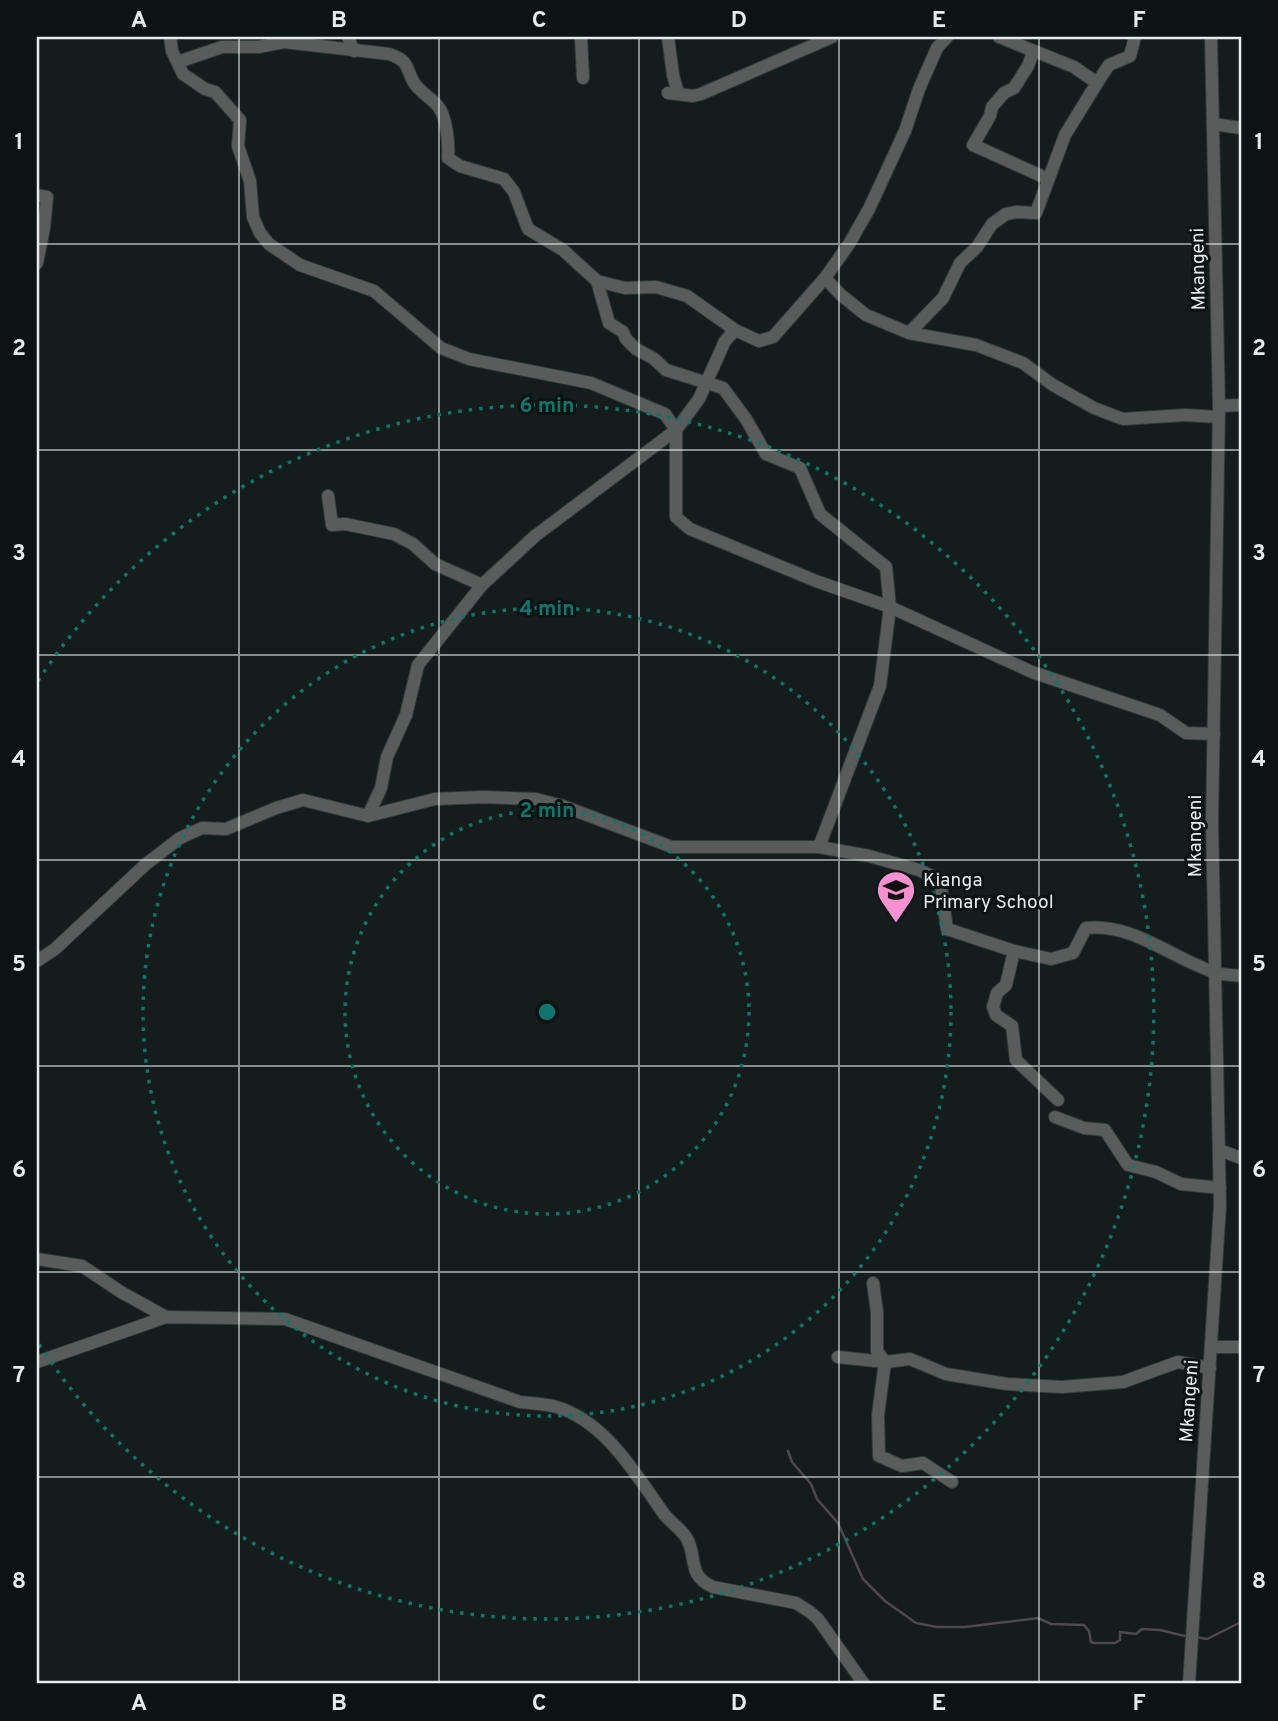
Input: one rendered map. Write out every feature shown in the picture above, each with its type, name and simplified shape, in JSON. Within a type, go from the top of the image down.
[{"type":"street","points":[[170,37],[172,51],[183,74],[205,89],[215,92],[240,120],[238,146],[250,181],[253,217],[260,233],[269,244],[300,265],[374,292],[441,348],[468,359],[591,383],[665,414],[676,430],[676,517],[690,529],[816,581],[890,607],[1032,672],[1160,715],[1186,733],[1214,734]]},
{"type":"street","points":[[348,37],[354,51]]},
{"type":"street","points":[[581,37],[583,78]]},
{"type":"street","points":[[668,37],[673,93],[693,96],[832,37]]},
{"type":"street","points":[[178,62],[222,47],[260,47],[284,42],[390,54],[402,59],[410,68],[413,81],[440,108],[449,140],[448,158],[460,166],[504,179],[514,192],[528,229],[564,250],[597,281],[625,288],[656,287],[674,291],[687,296],[736,330],[759,341],[773,337],[825,278],[849,244],[869,209],[905,131],[937,48],[947,37]]},
{"type":"street","points":[[999,37],[1074,67],[1097,83]]},
{"type":"street","points":[[909,332],[943,298],[960,263],[977,247],[992,224],[1006,214],[1036,213],[1065,135],[1109,65],[1130,56],[1135,37]]},
{"type":"street","name":"Mkangeni","points":[[1189,1684],[1220,1188],[1212,823],[1219,412],[1211,37]]},
{"type":"street","points":[[1033,52],[1028,66],[1014,88],[1004,93],[992,107],[990,116],[973,145],[1048,179]]},
{"type":"street","points":[[1213,124],[1241,128]]},
{"type":"street","points":[[37,195],[47,197],[37,263]]},
{"type":"street","points":[[825,278],[866,315],[909,332],[976,345],[1023,363],[1053,385],[1094,408],[1123,419],[1219,412],[1241,405]]},
{"type":"street","points":[[597,281],[609,323],[624,332],[626,339],[636,349],[653,358],[666,370],[723,388],[746,419],[766,454],[800,468],[820,514],[886,567],[890,607],[880,686],[819,847]]},
{"type":"street","points":[[368,816],[381,788],[387,757],[405,715],[418,665],[482,585],[535,536],[676,430],[695,405],[725,341],[736,330]]},
{"type":"street","points":[[328,496],[332,525],[345,524],[394,534],[413,544],[435,564],[482,585]]},
{"type":"street","points":[[37,961],[55,949],[146,864],[180,838],[202,828],[226,829],[303,800],[368,816],[435,799],[483,797],[536,799],[563,806],[672,847],[819,847],[869,856],[940,880],[947,929],[1014,951],[1051,959],[1073,953],[1086,928],[1104,926],[1148,940],[1215,972],[1241,976]]},
{"type":"street","points":[[1014,951],[1006,985],[997,993],[993,1007],[996,1015],[1012,1026],[1016,1060],[1058,1100]]},
{"type":"street","points":[[1055,1118],[1084,1128],[1105,1130],[1128,1165],[1156,1172],[1181,1184],[1220,1188]]},
{"type":"street","points":[[1219,1150],[1241,1158]]},
{"type":"street","points":[[37,1259],[82,1266],[166,1317]]},
{"type":"street","points":[[873,1283],[877,1312],[877,1351],[885,1362],[878,1415],[879,1455],[902,1466],[923,1463],[953,1482]]},
{"type":"street","points":[[37,1362],[166,1317],[285,1319],[520,1402],[555,1407],[590,1423],[617,1450],[666,1516],[687,1538],[693,1566],[702,1582],[713,1587],[796,1603],[818,1619],[863,1684]]},
{"type":"street","points":[[1211,1347],[1241,1347]]},
{"type":"street","points":[[838,1357],[885,1362],[910,1359],[946,1374],[1007,1384],[1062,1387],[1123,1382],[1178,1362],[1210,1368]]},
{"type":"waterway","points":[[788,1451],[792,1462],[811,1484],[817,1499],[838,1523],[863,1579],[885,1601],[916,1623],[937,1627],[965,1627],[1038,1618],[1051,1624],[1084,1625],[1089,1631],[1091,1642],[1094,1643],[1115,1643],[1120,1640],[1120,1632],[1136,1634],[1142,1629],[1189,1637]]},
{"type":"waterway","points":[[1196,1637],[1207,1639],[1241,1622]]},
{"type":"place","name":"Kianga Primary School","points":[[896,924]]}]
